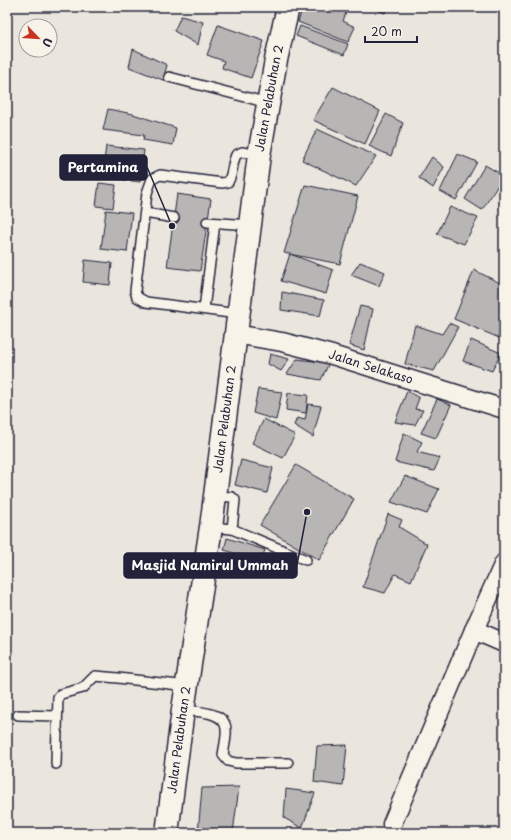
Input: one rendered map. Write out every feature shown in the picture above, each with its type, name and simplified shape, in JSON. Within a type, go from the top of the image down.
[{"type":"main road","name":"Jalan Pelabuhan 2","points":[[167,833],[187,686],[221,528],[215,496],[236,324],[259,155],[288,7]]},
{"type":"street","name":"Jalan Selakaso","points":[[236,324],[282,342],[332,355],[504,409]]},
{"type":"street","points":[[392,824],[504,563]]},
{"type":"street","points":[[474,630],[504,642]]},
{"type":"lane","points":[[169,77],[268,104]]},
{"type":"lane","points":[[236,324],[204,309],[146,302],[141,300],[135,294],[147,193],[150,184],[155,177],[160,175],[222,183],[228,182],[233,160],[236,155],[242,152],[259,155]]},
{"type":"lane","points":[[145,213],[174,218]]},
{"type":"lane","points":[[204,309],[211,222],[250,226]]},
{"type":"lane","points":[[221,528],[306,560]]},
{"type":"lane","points":[[56,764],[58,697],[61,694],[83,688],[95,676],[187,686]]},
{"type":"lane","points":[[183,710],[216,715],[223,720],[226,729],[223,755],[228,761],[236,763],[288,763]]},
{"type":"lane","points":[[18,715],[57,716]]},
{"type":"building","points":[[303,7],[348,7],[343,21],[355,27],[348,42],[298,22]]},
{"type":"building","points":[[371,7],[387,7],[385,13]]},
{"type":"building","points":[[181,16],[203,22],[198,45],[174,31]]},
{"type":"building","points":[[218,25],[264,41],[251,78],[222,68],[224,61],[207,55]]},
{"type":"building","points":[[300,26],[348,44],[344,55],[296,36]]},
{"type":"building","points":[[133,49],[167,65],[163,80],[129,67]]},
{"type":"building","points":[[333,87],[380,111],[365,144],[313,120]]},
{"type":"building","points":[[108,109],[133,114],[176,128],[173,145],[143,140],[144,135],[103,130]]},
{"type":"building","points":[[386,114],[403,123],[391,156],[369,146]]},
{"type":"building","points":[[317,129],[376,156],[356,186],[302,160]]},
{"type":"building","points":[[106,146],[144,150],[140,182],[102,177]]},
{"type":"building","points":[[458,154],[477,162],[456,200],[440,191]]},
{"type":"building","points":[[432,157],[444,167],[433,188],[419,178]]},
{"type":"building","points":[[485,165],[504,176],[482,210],[465,199]]},
{"type":"building","points":[[99,183],[116,185],[113,208],[96,206]]},
{"type":"building","points":[[305,185],[358,196],[340,264],[284,253]]},
{"type":"building","points":[[177,194],[211,199],[200,271],[167,267]]},
{"type":"building","points":[[450,207],[478,218],[464,244],[437,234]]},
{"type":"building","points":[[106,210],[132,213],[127,252],[101,249]]},
{"type":"building","points":[[290,254],[333,270],[326,294],[281,281]]},
{"type":"building","points":[[85,260],[112,263],[110,285],[83,282]]},
{"type":"building","points":[[360,262],[385,272],[379,286],[351,275]]},
{"type":"building","points":[[474,270],[504,285],[504,340],[454,319]]},
{"type":"building","points":[[282,292],[324,300],[320,316],[281,310]]},
{"type":"building","points":[[360,306],[373,309],[364,350],[349,345]]},
{"type":"building","points":[[449,323],[458,327],[434,371],[405,364],[415,325],[442,334]]},
{"type":"building","points":[[471,340],[501,353],[492,371],[463,361]]},
{"type":"building","points":[[270,354],[289,359],[281,371],[268,364]]},
{"type":"building","points":[[297,359],[329,363],[321,380],[287,374]]},
{"type":"building","points":[[258,389],[282,392],[276,420],[253,413]]},
{"type":"building","points":[[407,391],[419,398],[415,409],[423,410],[415,425],[395,422]]},
{"type":"building","points":[[288,393],[308,395],[306,413],[286,410]]},
{"type":"building","points":[[437,399],[451,405],[436,438],[421,433]]},
{"type":"building","points":[[308,404],[321,406],[313,437],[294,425],[297,418],[305,420]]},
{"type":"building","points":[[264,419],[295,435],[283,458],[252,443]]},
{"type":"building","points":[[404,433],[422,442],[417,452],[440,458],[434,471],[395,462]]},
{"type":"building","points":[[241,460],[273,468],[267,493],[235,485]]},
{"type":"building","points":[[296,465],[354,499],[319,560],[260,525]]},
{"type":"building","points":[[405,476],[439,489],[427,514],[391,502]]},
{"type":"building","points":[[388,514],[402,520],[399,527],[427,544],[411,581],[395,574],[385,593],[363,587]]},
{"type":"building","points":[[227,538],[265,550],[261,561],[224,550]]},
{"type":"building","points":[[347,745],[343,786],[314,782],[317,746]]},
{"type":"building","points":[[239,787],[233,833],[198,833],[202,788]]},
{"type":"building","points":[[286,789],[315,793],[302,828],[284,818]]},
{"type":"place","name":"Pertamina","points":[[172,226]]},
{"type":"place","name":"Masjid Namirul Ummah","points":[[307,512]]}]
